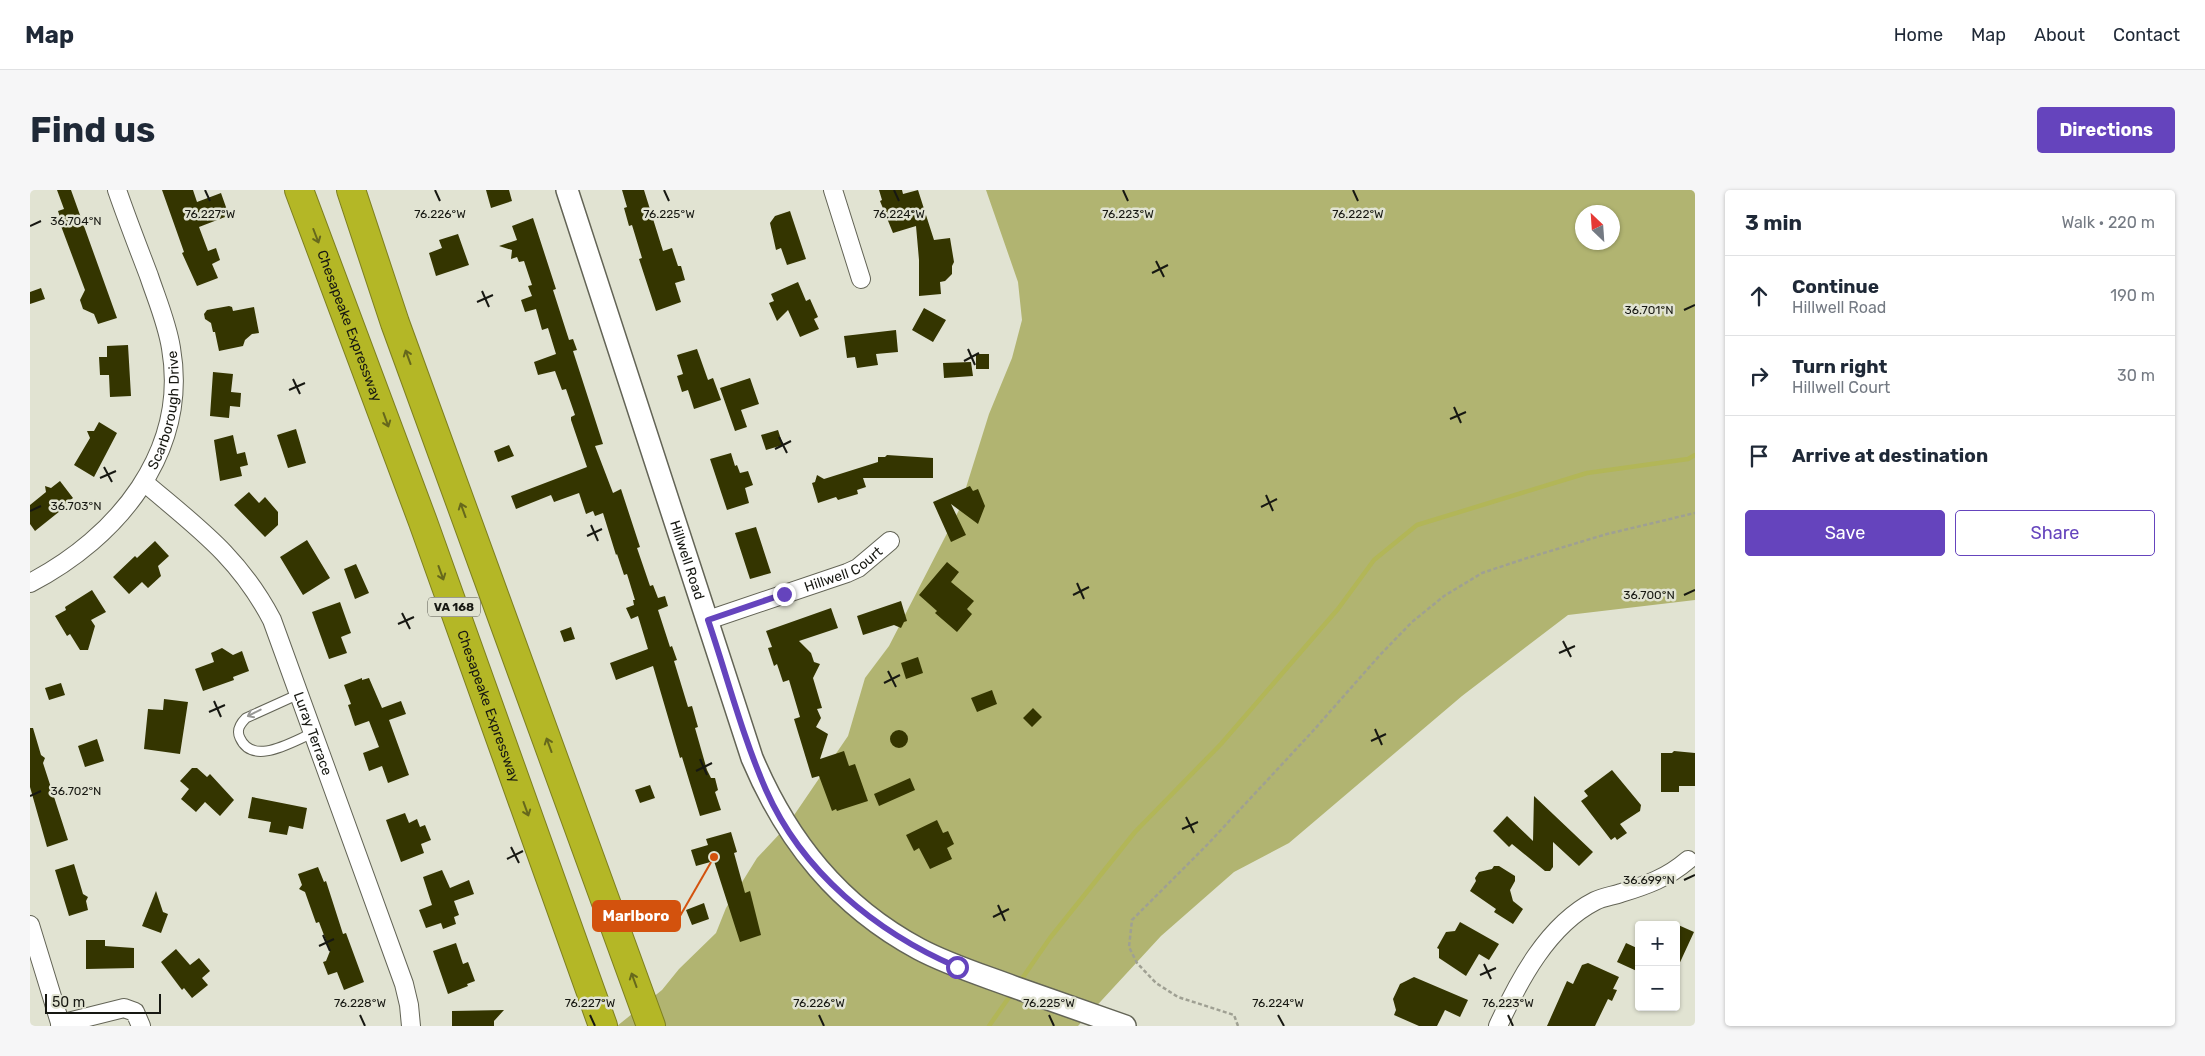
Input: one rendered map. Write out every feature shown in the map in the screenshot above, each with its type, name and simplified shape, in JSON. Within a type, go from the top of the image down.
[{"type":"highway","name":"Chesapeake Expressway","points":[[299,190],[423,522],[603,1026]]},
{"type":"highway","name":"VA 168","points":[[351,190],[396,323],[650,1026]]},
{"type":"street","name":"Scarborough Drive","points":[[30,583],[80,551],[103,531],[133,499],[145,483],[168,429],[172,400],[172,350],[166,326],[117,190]]},
{"type":"street","name":"Hillwell Road","points":[[567,190],[752,758],[766,792],[787,828],[812,862],[856,906],[890,932],[957,967],[1125,1026]]},
{"type":"street","points":[[833,190],[861,279]]},
{"type":"street","name":"Luray Terrace","points":[[145,483],[210,538],[244,574],[272,620],[404,984],[411,1026]]},
{"type":"street","name":"Hillwell Court","points":[[708,620],[847,573],[858,568],[890,541]]},
{"type":"street","points":[[1498,1026],[1534,959],[1560,928],[1576,913],[1596,900],[1645,886],[1673,874],[1688,860]]},
{"type":"street","points":[[30,925],[60,1025],[124,1008],[135,1012],[141,1026]]},
{"type":"lane","points":[[299,694],[246,718],[240,724],[238,733],[246,748],[254,753],[265,752],[314,733]]},
{"type":"path","points":[[1238,1026],[1234,1014],[1178,997],[1156,982],[1137,963],[1129,947],[1132,920],[1207,845],[1312,732],[1380,655],[1412,622],[1444,596],[1490,570],[1607,534],[1695,513]]},
{"type":"green space","points":[[986,190],[1695,190],[1695,600],[1568,615],[1462,696],[1289,843],[1234,872],[1161,936],[1078,1026],[617,1026],[662,990],[679,969],[716,933],[726,908],[757,858],[786,827],[848,736],[865,678],[889,646],[959,510],[989,414],[1012,358],[1022,320],[1018,282]]},
{"type":"building","points":[[57,190],[71,190],[117,318],[98,324],[94,314],[83,309],[80,300],[85,290],[61,226],[58,211],[64,209]]},
{"type":"building","points":[[162,190],[193,190],[197,202],[221,193],[227,210],[223,211],[225,217],[199,227],[208,251],[216,248],[220,260],[212,264],[218,278],[197,286],[182,253],[184,252]]},
{"type":"building","points":[[486,190],[509,190],[512,201],[491,208]]},
{"type":"building","points":[[622,190],[644,190],[663,251],[672,248],[678,266],[681,266],[685,280],[675,283],[681,302],[656,311],[639,259],[642,258],[632,225],[629,226],[624,208],[627,207]]},
{"type":"building","points":[[879,190],[902,190],[903,194],[918,190],[934,240],[950,238],[954,262],[952,274],[945,281],[940,282],[941,294],[919,296],[919,260],[916,226],[893,233],[880,201],[882,200]]},
{"type":"building","points":[[790,211],[806,259],[787,265],[781,248],[776,250],[770,223],[775,216]]},
{"type":"building","points":[[533,218],[556,289],[553,290],[569,340],[573,339],[577,350],[573,351],[603,444],[595,446],[613,493],[621,489],[640,547],[637,548],[650,586],[653,585],[658,598],[665,596],[668,606],[658,610],[670,647],[672,646],[677,660],[674,661],[688,707],[692,706],[698,727],[695,728],[707,770],[711,778],[715,778],[718,790],[715,792],[721,810],[700,816],[682,757],[680,758],[653,666],[616,680],[610,663],[648,649],[638,616],[631,619],[626,608],[634,605],[633,600],[635,600],[627,574],[624,575],[616,555],[603,513],[595,516],[593,511],[586,514],[579,493],[554,502],[551,495],[516,509],[511,496],[587,467],[571,420],[571,417],[575,415],[566,389],[562,390],[555,371],[538,375],[534,362],[556,354],[548,328],[542,330],[536,309],[525,312],[521,300],[532,296],[528,286],[532,285],[524,261],[519,262],[517,257],[511,259],[512,250],[499,246],[517,240],[512,226]]},
{"type":"building","points":[[458,234],[469,265],[436,276],[429,253],[442,248],[439,240]]},
{"type":"building","points":[[798,282],[806,301],[810,299],[818,317],[814,319],[819,329],[800,337],[788,310],[777,321],[769,303],[774,301],[771,294]]},
{"type":"building","points":[[41,288],[45,299],[30,304],[30,292]]},
{"type":"building","points":[[232,307],[233,311],[254,307],[259,333],[252,334],[245,340],[243,346],[219,351],[215,332],[213,332],[211,323],[205,319],[204,314],[207,310]]},
{"type":"building","points":[[924,308],[946,320],[933,342],[912,330]]},
{"type":"building","points":[[896,330],[898,352],[876,354],[878,365],[857,368],[855,357],[847,358],[844,336]]},
{"type":"building","points":[[128,345],[131,396],[110,397],[109,375],[100,375],[99,357],[107,357],[107,346]]},
{"type":"building","points":[[697,349],[708,380],[713,378],[721,400],[694,409],[688,390],[682,392],[677,376],[683,374],[677,355]]},
{"type":"building","points":[[976,354],[989,354],[989,369],[976,369]]},
{"type":"building","points":[[971,362],[973,376],[944,378],[943,363]]},
{"type":"building","points":[[213,372],[233,374],[231,392],[241,393],[240,407],[230,406],[229,418],[210,416]]},
{"type":"building","points":[[750,378],[759,404],[741,410],[747,427],[735,431],[720,388]]},
{"type":"building","points":[[99,422],[117,433],[94,477],[74,465],[90,438],[87,431],[94,431]]},
{"type":"building","points":[[296,429],[306,463],[288,468],[277,435]]},
{"type":"building","points":[[778,430],[783,445],[766,450],[761,435]]},
{"type":"building","points":[[233,435],[237,454],[245,452],[248,465],[240,467],[242,476],[220,481],[214,440]]},
{"type":"building","points":[[509,445],[514,456],[498,462],[494,451]]},
{"type":"building","points":[[731,453],[735,466],[737,465],[740,473],[748,471],[753,485],[745,488],[749,503],[727,510],[710,459]]},
{"type":"building","points":[[887,455],[933,458],[933,478],[863,478],[866,487],[857,490],[858,494],[838,500],[836,497],[818,503],[812,483],[815,482],[817,475],[824,479],[878,462],[878,457],[885,457]]},
{"type":"building","points":[[60,481],[73,498],[58,509],[60,511],[35,531],[30,524],[30,505],[46,492],[45,486],[51,488]]},
{"type":"building","points":[[970,486],[973,491],[978,489],[985,506],[978,524],[951,504],[966,535],[951,542],[933,502]]},
{"type":"building","points":[[249,492],[259,503],[265,497],[278,512],[278,525],[265,537],[234,505]]},
{"type":"building","points":[[756,527],[771,573],[750,579],[735,533]]},
{"type":"building","points":[[307,540],[330,578],[303,595],[280,557]]},
{"type":"building","points":[[155,541],[169,556],[158,566],[161,576],[148,588],[142,582],[129,594],[113,577],[135,556],[137,558]]},
{"type":"building","points":[[947,562],[959,572],[951,582],[974,601],[967,609],[972,614],[957,632],[935,613],[937,611],[919,595]]},
{"type":"building","points":[[356,564],[369,593],[355,599],[344,569]]},
{"type":"building","points":[[92,590],[106,612],[91,620],[95,626],[88,650],[80,650],[70,634],[67,636],[55,616],[66,610],[65,607]]},
{"type":"building","points":[[901,601],[907,621],[904,622],[901,628],[894,625],[863,635],[857,616]]},
{"type":"building","points":[[340,602],[351,633],[341,637],[347,653],[329,659],[312,612]]},
{"type":"building","points":[[831,608],[838,628],[799,641],[811,653],[814,662],[820,664],[813,678],[822,708],[817,709],[821,718],[816,727],[828,734],[820,759],[844,751],[849,766],[855,764],[868,801],[837,811],[836,809],[832,811],[819,776],[812,778],[794,719],[800,717],[789,680],[783,682],[777,664],[774,666],[768,648],[772,647],[766,631]]},
{"type":"building","points":[[571,627],[575,639],[564,642],[560,631]]},
{"type":"building","points":[[222,648],[233,655],[242,651],[249,671],[233,677],[234,680],[203,691],[195,669],[214,662],[211,653]]},
{"type":"building","points":[[918,657],[923,673],[906,679],[901,663]]},
{"type":"building","points":[[362,678],[362,680],[369,678],[382,708],[401,701],[406,714],[389,720],[409,775],[388,783],[382,766],[369,771],[363,753],[379,747],[369,721],[355,726],[348,705],[351,704],[344,685]]},
{"type":"building","points":[[61,683],[65,695],[49,700],[45,688]]},
{"type":"building","points":[[992,690],[997,704],[977,712],[971,698]]},
{"type":"building","points":[[164,699],[188,702],[180,754],[144,749],[148,709],[163,710]]},
{"type":"building","points":[[1033,708],[1042,717],[1032,727],[1023,718]]},
{"type":"building","points":[[30,728],[33,728],[41,755],[45,758],[43,763],[68,840],[47,847],[30,787]]},
{"type":"building","points":[[899,730],[905,733],[908,739],[905,745],[899,748],[893,745],[890,739],[893,733]]},
{"type":"building","points":[[97,739],[104,761],[85,767],[78,746]]},
{"type":"building","points":[[1674,751],[1695,753],[1695,786],[1679,786],[1679,792],[1661,792],[1661,753],[1672,753]]},
{"type":"building","points":[[192,768],[197,768],[207,777],[210,774],[234,800],[220,816],[205,802],[196,812],[181,799],[189,789],[180,781]]},
{"type":"building","points":[[1612,770],[1641,805],[1640,811],[1620,824],[1627,833],[1617,840],[1615,837],[1611,840],[1581,801],[1588,796],[1584,791]]},
{"type":"building","points":[[910,778],[915,790],[879,806],[874,794]]},
{"type":"building","points":[[650,785],[655,798],[640,803],[635,790]]},
{"type":"building","points":[[1534,796],[1593,852],[1579,866],[1553,842],[1553,867],[1550,871],[1545,871],[1512,844],[1509,847],[1493,831],[1507,816],[1533,841]]},
{"type":"building","points":[[252,797],[307,808],[303,829],[289,826],[287,835],[269,832],[271,822],[248,818]]},
{"type":"building","points":[[405,813],[409,823],[417,819],[420,827],[425,825],[431,840],[421,844],[424,853],[401,862],[386,820]]},
{"type":"building","points":[[937,820],[943,833],[948,831],[954,844],[947,848],[952,859],[930,869],[919,848],[914,851],[906,835]]},
{"type":"building","points":[[731,832],[737,852],[734,853],[745,893],[750,891],[761,935],[740,942],[714,861],[696,866],[691,850],[708,845],[706,839]]},
{"type":"building","points":[[74,864],[83,894],[88,897],[86,901],[88,910],[69,916],[55,870]]},
{"type":"building","points":[[1494,866],[1499,866],[1515,876],[1515,881],[1510,890],[1513,901],[1523,909],[1513,924],[1494,912],[1496,909],[1470,891],[1479,872],[1492,869]]},
{"type":"building","points":[[318,867],[324,882],[326,881],[343,934],[346,933],[364,982],[344,990],[337,972],[328,975],[323,962],[326,961],[330,951],[319,922],[316,923],[305,892],[299,889],[302,885],[298,874]]},
{"type":"building","points":[[442,870],[450,888],[469,880],[474,894],[454,901],[459,915],[454,917],[456,924],[443,929],[441,923],[426,928],[419,910],[432,905],[423,877]]},
{"type":"building","points":[[156,891],[163,912],[168,914],[161,933],[142,926]]},
{"type":"building","points":[[704,903],[709,919],[692,925],[686,910]]},
{"type":"building","points":[[1460,922],[1499,944],[1489,960],[1479,954],[1466,976],[1439,958],[1439,949],[1437,948],[1446,932],[1455,931]]},
{"type":"building","points":[[1680,926],[1694,932],[1680,962]]},
{"type":"building","points":[[86,940],[105,940],[105,946],[134,948],[134,968],[86,969]]},
{"type":"building","points":[[456,943],[463,964],[468,962],[475,981],[448,994],[433,951]]},
{"type":"building","points":[[1626,943],[1635,947],[1635,970],[1617,962]]},
{"type":"building","points":[[176,949],[190,965],[199,958],[210,971],[202,978],[208,985],[192,998],[184,988],[182,990],[161,962]]},
{"type":"building","points":[[1588,963],[1619,977],[1613,989],[1617,990],[1612,1001],[1608,999],[1595,1026],[1547,1026],[1567,981],[1573,984],[1582,965]]},
{"type":"building","points":[[1414,977],[1468,1000],[1460,1017],[1445,1010],[1437,1026],[1419,1026],[1394,1015],[1396,1010],[1393,999],[1400,984]]},
{"type":"building","points":[[504,1010],[494,1021],[494,1026],[452,1026],[452,1011]]},
{"type":"waterway","points":[[1019,983],[1050,938],[1135,832],[1221,744],[1338,609],[1374,560],[1417,525],[1587,473],[1688,459],[1695,455]]},
{"type":"waterway","points":[[989,1026],[1012,993]]},
{"type":"place","name":"Marlboro","points":[[714,857]]},
{"type":"route","points":[[784,594],[708,620],[752,758],[766,792],[787,828],[812,862],[856,906],[890,932],[957,967]]}]
